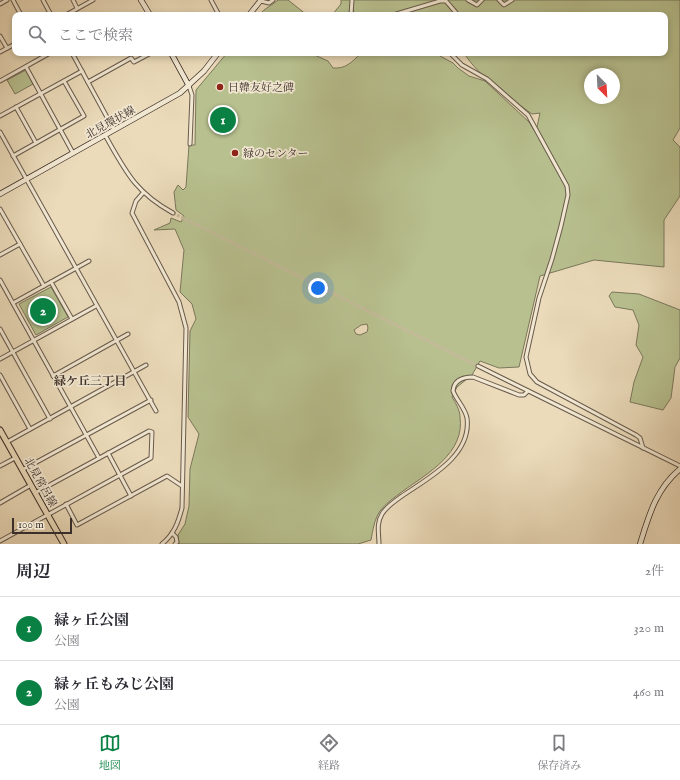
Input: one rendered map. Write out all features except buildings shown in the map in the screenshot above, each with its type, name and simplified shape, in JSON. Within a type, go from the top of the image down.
[{"type":"main road","points":[[141,0],[148,12]]},
{"type":"main road","points":[[252,12],[261,1]]},
{"type":"main road","points":[[173,56],[189,86]]},
{"type":"main road","name":"北見環状線","points":[[0,194],[189,86],[215,56]]},
{"type":"main road","name":"北見常呂線","points":[[0,430],[64,544]]},
{"type":"main road","points":[[640,544],[654,502],[662,488],[680,469]]},
{"type":"street","points":[[0,4],[7,0]]},
{"type":"street","points":[[13,0],[19,12]]},
{"type":"street","points":[[42,0],[49,12]]},
{"type":"street","points":[[73,0],[77,8]]},
{"type":"street","points":[[71,12],[92,0]]},
{"type":"street","points":[[211,0],[217,12]]},
{"type":"street","points":[[261,1],[269,3],[273,0]]},
{"type":"street","points":[[351,12],[352,0]]},
{"type":"street","points":[[468,0],[477,5],[482,0]]},
{"type":"street","points":[[499,0],[504,6],[512,0]]},
{"type":"street","points":[[402,12],[432,2],[446,1],[455,12]]},
{"type":"street","points":[[0,36],[7,48]]},
{"type":"street","points":[[0,52],[12,46]]},
{"type":"street","points":[[0,81],[44,56]]},
{"type":"street","points":[[74,56],[114,130]]},
{"type":"street","points":[[88,82],[131,58],[134,62],[145,56]]},
{"type":"street","points":[[453,56],[462,65],[487,79],[528,115],[568,186],[568,195],[561,226],[539,298],[526,357],[530,374],[537,382],[636,435],[640,438],[643,448]]},
{"type":"street","points":[[26,66],[73,153]]},
{"type":"street","points":[[0,116],[82,71]]},
{"type":"street","points":[[13,156],[84,116],[64,81]]},
{"type":"street","points":[[189,86],[192,95],[190,144]]},
{"type":"street","points":[[16,107],[36,143]]},
{"type":"street","points":[[0,132],[156,411]]},
{"type":"street","points":[[105,135],[125,171],[143,194],[173,213]]},
{"type":"street","points":[[143,194],[136,201],[132,213],[179,302],[186,328],[182,508],[178,523],[172,533],[162,544]]},
{"type":"street","points":[[0,209],[44,286]]},
{"type":"street","points":[[0,254],[20,244]]},
{"type":"street","points":[[13,303],[89,261]]},
{"type":"street","points":[[0,280],[99,458]]},
{"type":"street","points":[[51,282],[72,319]]},
{"type":"street","points":[[0,359],[96,306]]},
{"type":"street","points":[[0,329],[50,419]]},
{"type":"street","points":[[53,376],[128,334]]},
{"type":"street","points":[[7,442],[146,365]]},
{"type":"street","points":[[478,366],[680,466]]},
{"type":"street","points":[[0,375],[30,429]]},
{"type":"street","points":[[379,544],[378,523],[384,510],[445,466],[458,450],[465,436],[467,419],[465,410],[457,400],[453,391],[458,381],[465,377],[473,378],[519,395],[524,395],[528,391]]},
{"type":"street","points":[[22,470],[150,400]]},
{"type":"street","points":[[0,541],[152,458],[152,432],[149,431],[35,493]]},
{"type":"street","points":[[108,453],[131,496]]},
{"type":"street","points":[[0,466],[15,458]]},
{"type":"street","points":[[66,504],[77,525],[167,476],[182,486]]},
{"type":"street","points":[[0,503],[31,485]]},
{"type":"street","points":[[172,533],[176,537],[177,542],[175,544]]},
{"type":"green space","points":[[278,0],[288,0],[303,12],[263,12]]},
{"type":"green space","points":[[341,0],[680,0],[680,128],[673,140],[680,147],[680,196],[664,220],[664,267],[594,260],[540,276],[519,367],[499,368],[480,361],[472,375],[457,387],[452,397],[460,414],[460,430],[457,441],[443,461],[382,508],[375,521],[371,540],[358,544],[179,544],[178,535],[185,524],[189,506],[190,469],[199,434],[188,417],[190,331],[196,319],[192,304],[180,292],[184,250],[175,229],[154,230],[170,223],[171,218],[181,222],[184,216],[176,210],[174,192],[178,185],[183,190],[186,187],[189,145],[195,145],[196,90],[224,56],[317,56],[328,61],[333,68],[338,68],[345,66],[358,56],[440,56],[453,63],[469,76],[485,81],[529,122],[534,130],[537,127],[540,113],[532,114],[505,94],[477,70],[466,56],[668,56],[668,12],[354,12],[353,4],[350,5],[349,12],[334,12],[341,4]],"holes":[[[367,324],[367,332],[360,335],[356,334],[354,330],[361,325]]]},
{"type":"green space","points":[[26,70],[33,84],[15,94],[7,80]]},
{"type":"green space","points":[[51,287],[68,317],[36,335],[19,304]]},
{"type":"green space","points":[[612,292],[639,294],[680,310],[680,358],[675,367],[671,398],[663,410],[630,402],[634,382],[643,357],[636,345],[639,325],[633,310],[615,307],[609,296]]},
{"type":"tunnel","points":[[173,213],[478,366]]},
{"type":"place","name":"日韓友好之碑","points":[[220,87]]},
{"type":"place","name":"緑ヶ丘公園","points":[[223,120]]},
{"type":"place","name":"緑のセンター","points":[[235,153]]},
{"type":"place","name":"緑ヶ丘もみじ公園","points":[[43,311]]},
{"type":"district","name":"緑ケ丘三丁目","points":[[90,381]]}]
